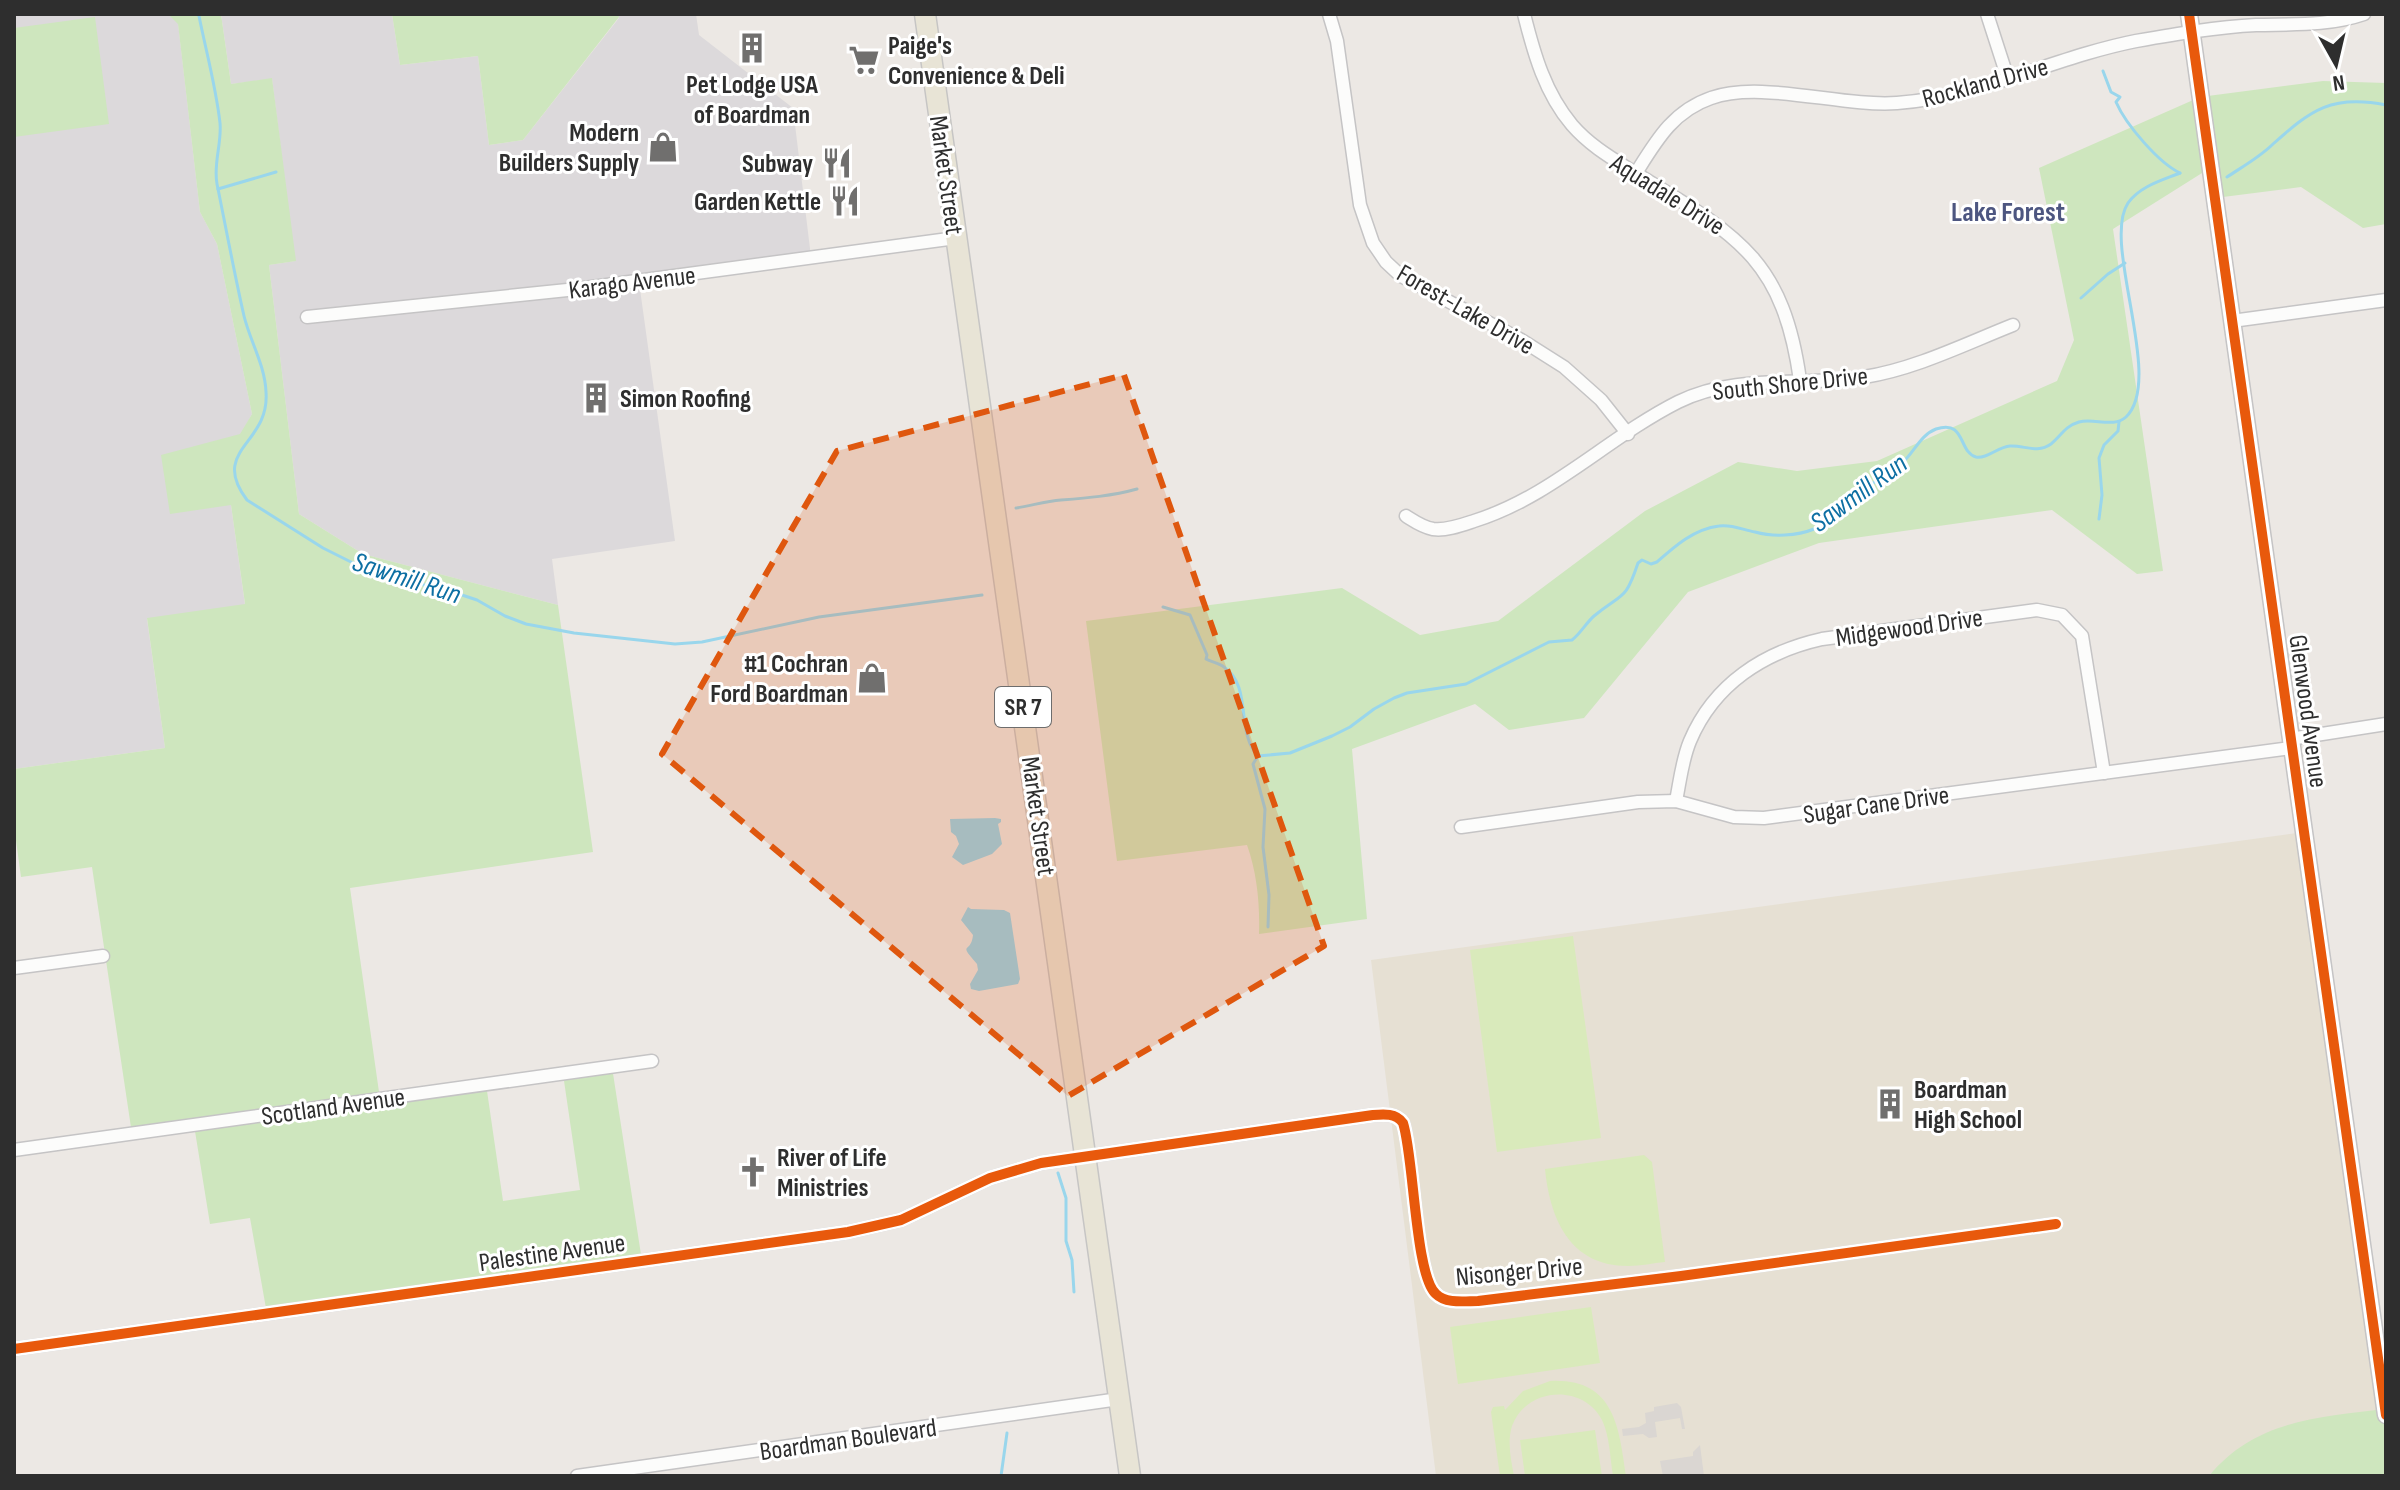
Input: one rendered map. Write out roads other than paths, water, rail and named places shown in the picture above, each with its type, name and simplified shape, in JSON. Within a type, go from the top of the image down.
[{"type":"main road","name":"Market Street","points":[[925,14],[1130,1476]]},
{"type":"street","name":"Forest-Lake Drive","points":[[1329,14],[1337,41],[1360,205],[1368,231],[1380,254],[1406,280],[1523,341],[1564,367],[1601,400],[1628,434]]},
{"type":"street","name":"Aquadale Drive","points":[[1524,14],[1537,61],[1564,114],[1601,152],[1720,225],[1754,258],[1784,310],[1798,360],[1800,380]]},
{"type":"street","points":[[1987,14],[2008,79]]},
{"type":"street","name":"Glenwood Avenue","points":[[2189,14],[2386,1415]]},
{"type":"street","name":"Rockland Drive","points":[[1636,173],[1659,135],[1673,120],[1695,104],[1719,95],[1753,92],[1848,102],[1897,103],[1963,93],[2113,46],[2255,26],[2325,23],[2364,14]]},
{"type":"street","name":"Karago Avenue","points":[[307,317],[590,288],[956,238]]},
{"type":"street","points":[[2232,321],[2386,300]]},
{"type":"street","name":"South Shore Drive","points":[[1406,516],[1434,529],[1459,526],[1491,516],[1538,493],[1675,404],[1710,390],[1739,384],[1843,380],[1890,372],[2013,325]]},
{"type":"street","name":"Midgewood Drive","points":[[1676,801],[1689,743],[1707,710],[1737,678],[1771,655],[1797,644],[1822,639],[2037,610],[2062,615],[2082,636],[2104,773]]},
{"type":"street","name":"Sugar Cane Drive","points":[[1461,827],[1638,802],[1676,801],[1734,817],[1764,818],[2104,773],[2291,743],[2386,724]]},
{"type":"street","points":[[14,968],[103,956]]},
{"type":"street","name":"Scotland Avenue","points":[[14,1150],[652,1061]]},
{"type":"street","name":"Nisonger Drive","points":[[1085,1157],[1373,1115],[1388,1114],[1399,1118],[1406,1132],[1424,1268],[1429,1285],[1438,1296],[1455,1301],[1478,1301],[1681,1276],[2056,1224]]},
{"type":"street","name":"Palestine Avenue","points":[[14,1349],[848,1232],[915,1215],[1004,1173],[1041,1163],[1085,1157]]},
{"type":"street","name":"Boardman Boulevard","points":[[577,1476],[622,1473],[1119,1399]]},
{"type":"water","points":[[950,819],[1001,819],[998,824],[1002,844],[992,854],[963,865],[952,857],[959,844],[951,832]]},
{"type":"water","points":[[968,907],[1010,913],[1020,979],[1018,984],[979,991],[971,989],[970,984],[978,970],[966,950],[973,935],[961,920]]},
{"type":"waterway","name":"Sawmill Run","points":[[199,16],[220,123],[217,184],[244,316],[266,392],[265,410],[237,457],[234,469],[237,483],[247,500],[323,548],[361,567],[397,580],[441,588],[477,600],[526,624],[574,633],[675,644],[702,642],[819,617],[982,595]]},
{"type":"waterway","points":[[2103,71],[2111,92],[2120,97],[2116,102],[2135,132],[2153,152],[2180,173]]},
{"type":"waterway","name":"Sawmill Run","points":[[2227,177],[2299,122],[2324,108],[2351,102],[2386,105]]},
{"type":"waterway","points":[[218,189],[276,172]]},
{"type":"waterway","name":"Sawmill Run","points":[[1163,607],[1190,615],[1206,659],[1222,666],[1233,676],[1241,698],[1247,735],[1258,756],[1290,753],[1350,727],[1394,698],[1407,693],[1466,684],[1549,642],[1572,640],[1594,616],[1626,591],[1638,563],[1642,560],[1651,564],[1657,562],[1693,534],[1719,526],[1785,535],[1814,529],[1897,467],[1926,435],[1936,429],[1952,428],[1970,454],[1980,457],[2010,446],[2046,447],[2079,422],[2121,420],[2136,399],[2139,374],[2122,248],[2122,222],[2133,197],[2152,184],[2180,173]]},
{"type":"waterway","points":[[2081,298],[2125,263]]},
{"type":"waterway","points":[[2099,519],[2102,495],[2099,458],[2104,445],[2118,431],[2119,422]]},
{"type":"waterway","name":"Sawmill Run","points":[[1016,508],[1137,489]]},
{"type":"waterway","points":[[1258,756],[1253,764],[1265,809],[1263,847],[1269,895],[1268,927]]},
{"type":"waterway","points":[[1058,1173],[1066,1198],[1066,1241],[1072,1260],[1074,1292]]},
{"type":"waterway","points":[[1001,1476],[1007,1433]]},
{"type":"place","name":"Pet Lodge USA of Boardman","points":[[752,48]]},
{"type":"place","name":"Paige's Convenience & Deli","points":[[864,60]]},
{"type":"place","name":"Modern Builders Supply","points":[[663,147]]},
{"type":"place","name":"Subway","points":[[837,163]]},
{"type":"place","name":"Garden Kettle","points":[[845,201]]},
{"type":"place","name":"Simon Roofing","points":[[596,398]]},
{"type":"place","name":"#1 Cochran Ford Boardman","points":[[872,678]]},
{"type":"place","name":"Boardman High School","points":[[1890,1104]]},
{"type":"place","name":"River of Life Ministries","points":[[753,1172]]},
{"type":"district","name":"Lake Forest","points":[[2008,211]]}]
